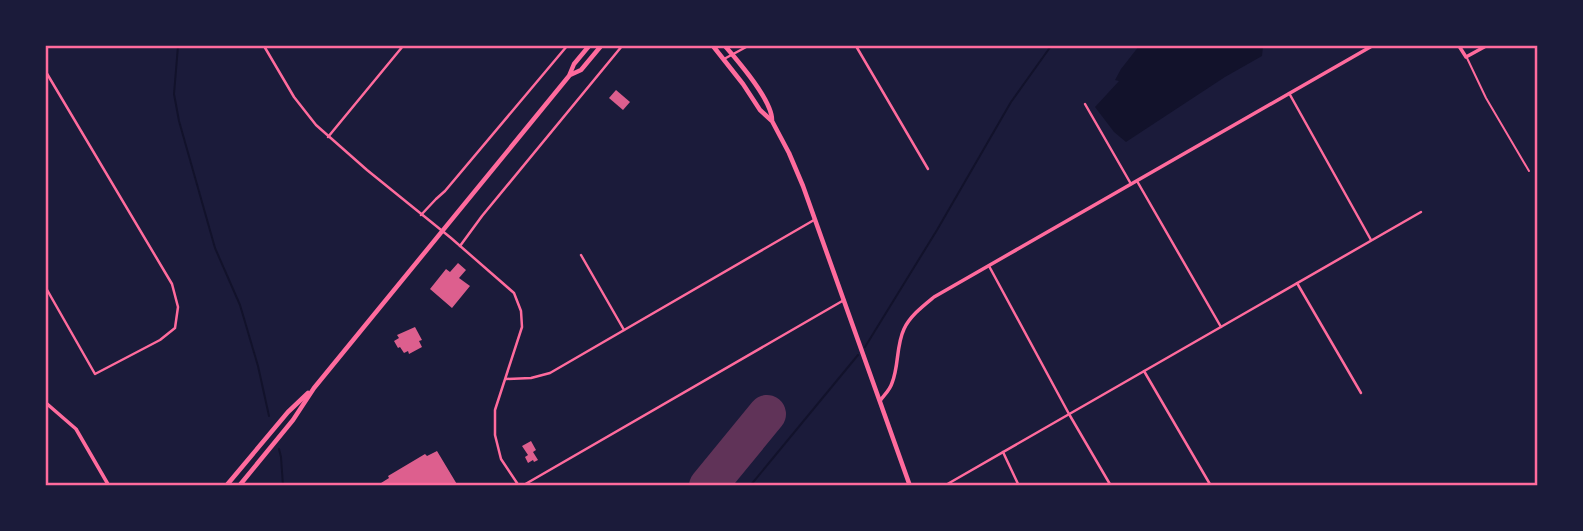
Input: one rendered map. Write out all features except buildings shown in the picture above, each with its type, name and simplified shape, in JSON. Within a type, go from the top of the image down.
[{"type":"main road","points":[[239,485],[293,420],[314,388],[569,76],[573,64],[589,46]]},
{"type":"main road","points":[[569,76],[581,70],[601,46]]},
{"type":"main road","points":[[713,46],[760,110],[772,121],[789,153],[910,485]]},
{"type":"main road","points":[[725,46],[762,95],[772,112],[772,121]]},
{"type":"main road","points":[[226,485],[288,412],[314,388]]},
{"type":"street","points":[[264,46],[294,97],[328,137],[514,293],[521,311],[522,327],[495,410],[495,435],[501,459],[521,485],[844,300]]},
{"type":"street","points":[[328,137],[403,46]]},
{"type":"street","points":[[421,215],[445,191],[567,46]]},
{"type":"street","points":[[460,246],[622,46]]},
{"type":"street","points":[[724,59],[748,46]]},
{"type":"street","points":[[856,46],[928,169]]},
{"type":"street","points":[[880,401],[892,384],[899,344],[905,328],[923,305],[934,297],[1372,46]]},
{"type":"street","points":[[1459,46],[1466,57],[1486,46]]},
{"type":"street","points":[[46,72],[172,284],[178,307],[175,328],[160,340],[95,374],[46,288]]},
{"type":"street","points":[[1289,93],[1371,240]]},
{"type":"street","points":[[1085,104],[1132,184]]},
{"type":"street","points":[[1137,181],[1221,327]]},
{"type":"street","points":[[944,485],[1421,212]]},
{"type":"street","points":[[506,379],[531,378],[550,373],[814,219]]},
{"type":"street","points":[[581,255],[624,330]]},
{"type":"street","points":[[989,266],[1069,414],[1111,485]]},
{"type":"street","points":[[1297,283],[1361,393]]},
{"type":"street","points":[[1144,371],[1211,485]]},
{"type":"street","points":[[46,403],[76,429],[109,485]]},
{"type":"street","points":[[1003,452],[1019,485]]},
{"type":"lane","points":[[1466,57],[1486,99],[1529,171]]},
{"type":"shaded area","points":[[1139,46],[1263,47],[1262,56],[1126,142],[1114,132],[1095,107],[1119,81],[1115,80],[1121,69]]},
{"type":"waterway","points":[[178,46],[174,94],[179,121],[215,248],[240,305],[269,416]]},
{"type":"waterway","points":[[865,347],[1011,102],[1051,46]]},
{"type":"waterway","points":[[750,486],[858,355]]},
{"type":"waterway","points":[[279,449],[283,486]]},
{"type":"runway","points":[[708,486],[767,414]]}]
